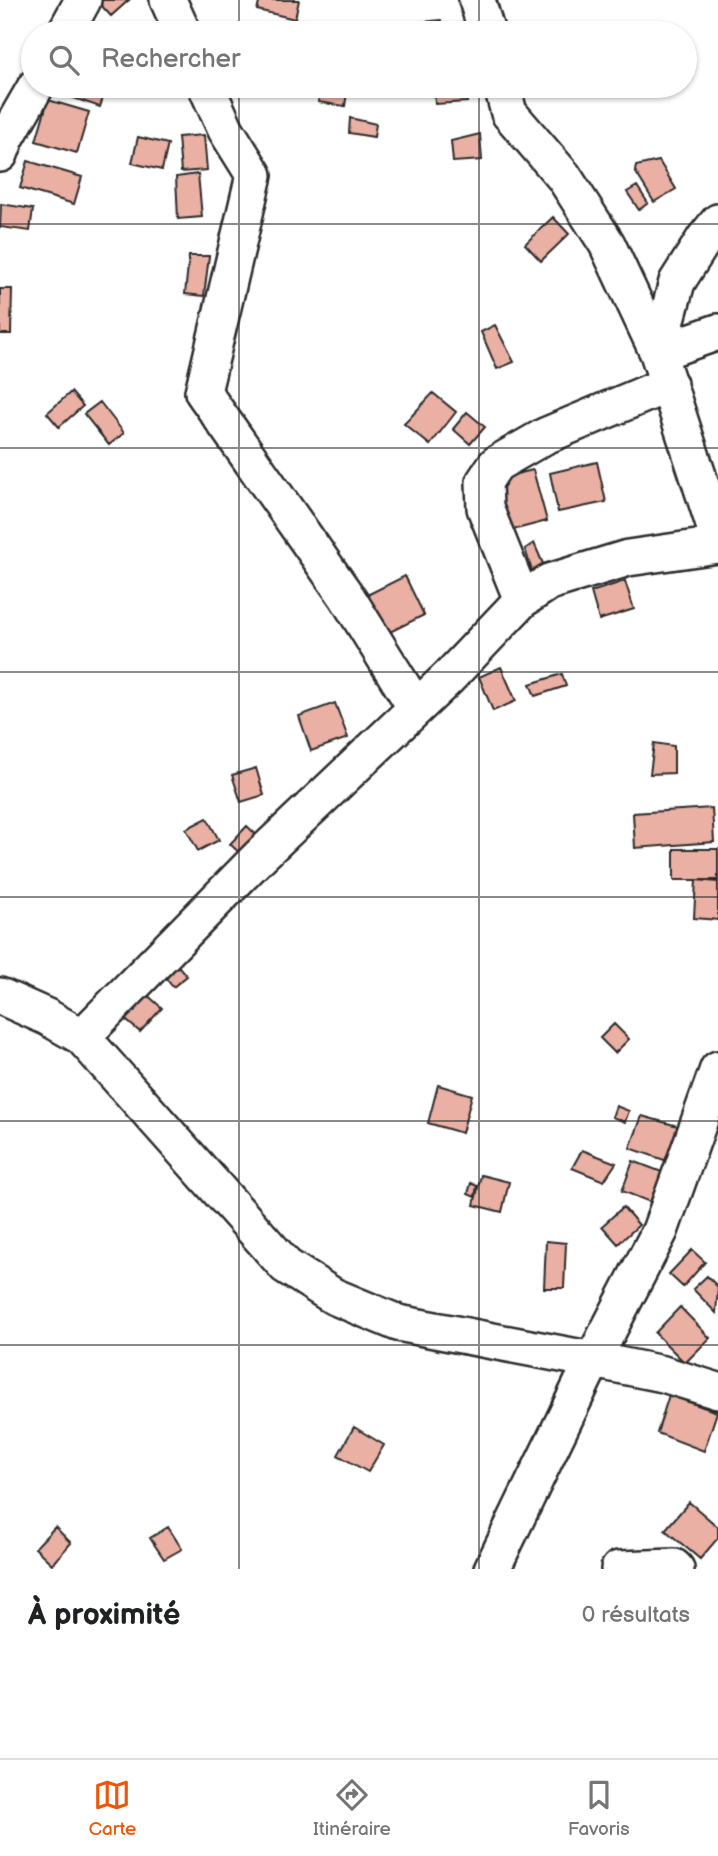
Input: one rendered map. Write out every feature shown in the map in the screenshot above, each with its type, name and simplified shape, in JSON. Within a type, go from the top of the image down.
[{"type":"street","points":[[72,21],[83,0]]},
{"type":"street","points":[[168,0],[178,21]]},
{"type":"street","points":[[477,0],[483,21]]},
{"type":"street","points":[[0,154],[29,98]]},
{"type":"street","points":[[211,98],[226,130],[254,175],[203,392],[347,597],[416,708]]},
{"type":"street","points":[[505,98],[509,113],[564,177],[607,244],[664,368],[718,537]]},
{"type":"street","points":[[664,368],[677,282],[718,222]]},
{"type":"street","points":[[522,600],[485,508],[484,482],[496,464],[664,368],[718,332]]},
{"type":"street","points":[[82,1037],[259,857],[416,708],[522,600],[549,582],[628,558],[718,545]]},
{"type":"street","points":[[0,996],[47,1017],[82,1037],[286,1266],[324,1290],[398,1323],[663,1374],[718,1391]]},
{"type":"street","points":[[492,1569],[593,1360],[660,1231],[718,1069]]},
{"type":"street","points":[[619,1569],[676,1569]]},
{"type":"building","points":[[129,0],[111,16],[98,2]]},
{"type":"building","points":[[260,0],[299,0],[295,19],[257,10]]},
{"type":"building","points":[[74,98],[103,98],[100,107]]},
{"type":"building","points":[[319,98],[346,98],[345,106],[318,102]]},
{"type":"building","points":[[435,98],[467,98],[467,102],[435,104]]},
{"type":"building","points":[[48,100],[89,112],[77,153],[36,141]]},
{"type":"building","points":[[350,118],[376,124],[374,137],[349,133]]},
{"type":"building","points":[[480,134],[482,160],[453,162],[451,141]]},
{"type":"building","points":[[204,135],[207,170],[181,172],[178,137]]},
{"type":"building","points":[[138,137],[168,144],[162,170],[132,163]]},
{"type":"building","points":[[28,161],[82,177],[74,204],[20,188]]},
{"type":"building","points":[[659,161],[676,189],[654,202],[635,171],[636,166]]},
{"type":"building","points":[[198,174],[202,217],[178,219],[176,177]]},
{"type":"building","points":[[637,186],[648,203],[639,210],[627,192]]},
{"type":"building","points":[[1,204],[33,209],[30,231],[0,227]]},
{"type":"building","points":[[553,217],[569,234],[541,261],[525,244]]},
{"type":"building","points":[[189,256],[209,256],[204,296],[185,294]]},
{"type":"building","points":[[0,289],[12,289],[11,334],[0,334]]},
{"type":"building","points":[[495,325],[514,362],[497,369],[481,332]]},
{"type":"building","points":[[71,392],[83,406],[59,427],[47,413]]},
{"type":"building","points":[[433,393],[456,412],[430,445],[404,424]]},
{"type":"building","points":[[100,402],[124,433],[109,445],[84,414]]},
{"type":"building","points":[[467,412],[485,427],[470,444],[453,429]]},
{"type":"building","points":[[597,462],[606,502],[558,512],[550,473]]},
{"type":"building","points":[[533,470],[547,521],[505,532],[492,480]]},
{"type":"building","points":[[534,543],[544,566],[532,571],[525,549]]},
{"type":"building","points":[[405,576],[424,615],[380,637],[361,598]]},
{"type":"building","points":[[625,581],[634,609],[599,620],[591,592]]},
{"type":"building","points":[[501,667],[516,701],[493,711],[479,677]]},
{"type":"building","points":[[562,674],[566,686],[535,696],[530,684]]},
{"type":"building","points":[[335,703],[348,738],[311,751],[299,716]]},
{"type":"building","points":[[654,743],[674,746],[674,773],[650,774]]},
{"type":"building","points":[[256,768],[264,795],[241,802],[232,775]]},
{"type":"building","points":[[712,808],[714,842],[635,848],[633,813]]},
{"type":"building","points":[[207,818],[219,840],[198,851],[186,829]]},
{"type":"building","points":[[247,826],[262,840],[245,858],[230,844]]},
{"type":"building","points":[[674,849],[718,849],[718,880],[674,880]]},
{"type":"building","points":[[696,880],[718,882],[718,920],[694,918]]},
{"type":"building","points":[[172,959],[187,976],[173,987],[159,970]]},
{"type":"building","points":[[144,992],[162,1008],[140,1032],[121,1016]]},
{"type":"building","points":[[614,1024],[629,1039],[615,1053],[600,1038]]},
{"type":"building","points":[[438,1085],[472,1095],[462,1133],[428,1123]]},
{"type":"building","points":[[616,1106],[629,1111],[625,1122],[612,1117]]},
{"type":"building","points":[[642,1116],[681,1127],[667,1161],[630,1148]]},
{"type":"building","points":[[582,1150],[616,1163],[604,1181],[572,1168]]},
{"type":"building","points":[[633,1161],[662,1172],[650,1202],[622,1191]]},
{"type":"building","points":[[481,1175],[509,1182],[502,1212],[474,1205]]},
{"type":"building","points":[[471,1183],[477,1186],[475,1197],[468,1194]]},
{"type":"building","points":[[623,1207],[639,1225],[618,1244],[602,1226]]},
{"type":"building","points":[[546,1241],[566,1243],[564,1288],[544,1288]]},
{"type":"building","points":[[692,1250],[705,1262],[683,1287],[669,1274]]},
{"type":"building","points":[[707,1276],[718,1287],[716,1313],[693,1289]]},
{"type":"building","points":[[680,1307],[710,1338],[685,1363],[655,1333]]},
{"type":"building","points":[[669,1395],[717,1412],[704,1451],[657,1433]]},
{"type":"building","points":[[354,1427],[384,1445],[368,1472],[338,1455]]},
{"type":"building","points":[[689,1502],[718,1527],[718,1538],[700,1559],[665,1530]]},
{"type":"building","points":[[55,1527],[71,1543],[52,1564],[35,1548]]},
{"type":"building","points":[[168,1527],[182,1549],[164,1559],[150,1538]]}]
